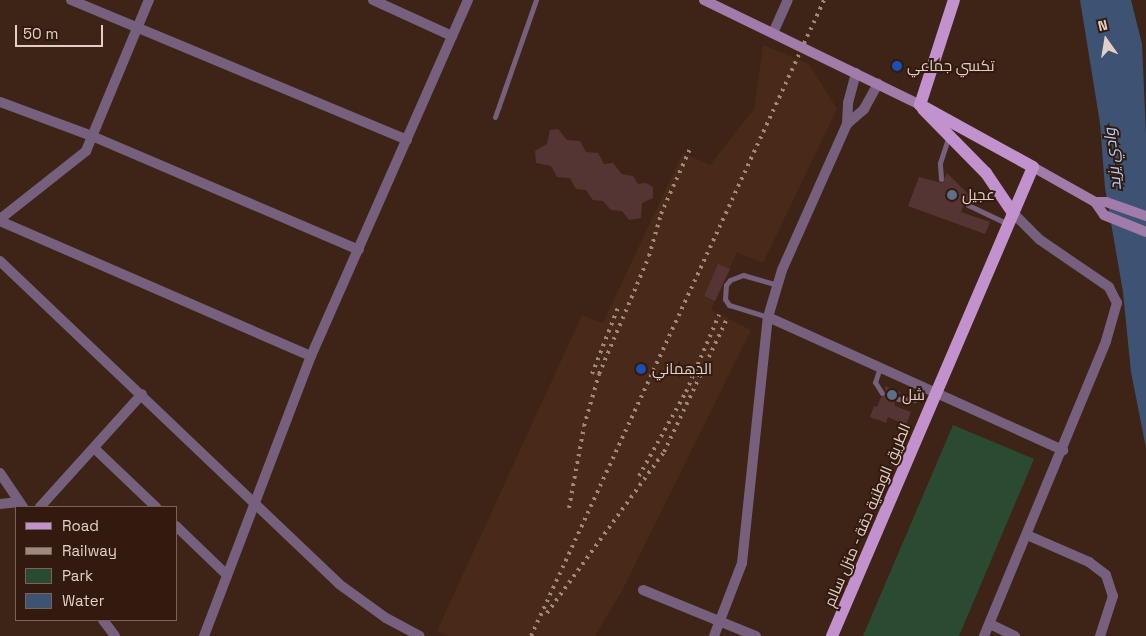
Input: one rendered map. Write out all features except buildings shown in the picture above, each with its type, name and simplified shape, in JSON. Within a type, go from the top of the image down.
[{"type":"main road","points":[[704,0],[952,121],[1095,202],[1104,215],[1146,232]]},
{"type":"main road","points":[[920,105],[954,0]]},
{"type":"main road","points":[[920,105],[948,138],[996,184],[1010,218]]},
{"type":"main road","name":"الطريق الوطنية دقة - منزل سالم","points":[[832,636],[1033,167]]},
{"type":"main road","points":[[1095,202],[1106,202],[1146,216]]},
{"type":"street","points":[[71,0],[407,140]]},
{"type":"street","points":[[149,0],[92,136],[81,156],[0,220],[311,356]]},
{"type":"street","points":[[373,0],[452,36]]},
{"type":"street","points":[[204,636],[311,356],[468,0]]},
{"type":"street","points":[[773,33],[788,0]]},
{"type":"street","points":[[714,636],[742,563],[768,317],[777,285],[847,124],[848,103],[856,74]]},
{"type":"street","points":[[847,124],[864,109],[878,84]]},
{"type":"street","points":[[0,102],[92,136],[359,250]]},
{"type":"street","points":[[984,636],[1063,450],[1109,332],[1117,303],[1109,287],[1010,218]]},
{"type":"street","points":[[0,261],[142,394],[338,584],[386,618],[420,636]]},
{"type":"street","points":[[768,317],[925,386],[1063,450]]},
{"type":"street","points":[[41,506],[142,394]]},
{"type":"street","points":[[94,448],[155,506]]},
{"type":"street","points":[[0,472],[21,505]]},
{"type":"street","points":[[0,504],[21,505]]},
{"type":"street","points":[[178,528],[227,574]]},
{"type":"street","points":[[1027,534],[1090,562],[1106,575],[1113,596],[1100,636]]},
{"type":"street","points":[[643,590],[756,636]]},
{"type":"street","points":[[104,621],[115,636]]},
{"type":"street","points":[[990,624],[1015,636]]},
{"type":"lane","points":[[495,117],[536,0]]},
{"type":"lane","points":[[941,179],[940,162],[952,121]]},
{"type":"lane","points":[[968,205],[1010,218]]},
{"type":"lane","points":[[768,317],[729,305],[725,299],[726,285],[730,280],[743,275],[777,285]]},
{"type":"lane","points":[[880,367],[875,382],[882,393]]},
{"type":"lane","points":[[898,399],[914,400],[925,386]]},
{"type":"shaded area","points":[[763,45],[809,64],[837,109],[763,263],[737,252],[711,310],[751,330],[622,591],[595,636],[448,636],[437,631],[582,315],[603,323],[683,153],[710,165],[754,109]]},
{"type":"green space","points":[[953,425],[1034,459],[959,636],[863,636]]},
{"type":"water","name":"وادي يزيد","points":[[1080,0],[1131,0],[1142,44],[1146,135],[1146,448],[1131,372],[1123,292],[1105,188],[1100,123]]},
{"type":"railway","points":[[531,636],[824,0]]},
{"type":"railway","points":[[569,508],[584,426],[599,374],[649,256],[661,214],[690,149]]},
{"type":"railway","points":[[592,374],[619,305]]},
{"type":"railway","points":[[639,476],[686,392],[719,315]]},
{"type":"railway","points":[[547,613],[664,452],[727,319]]},
{"type":"place","name":"تكسي جماعي","points":[[897,66]]},
{"type":"place","name":"عجيل","points":[[952,195]]},
{"type":"place","name":"الدهماني","points":[[641,369]]},
{"type":"place","name":"شل","points":[[892,395]]}]
